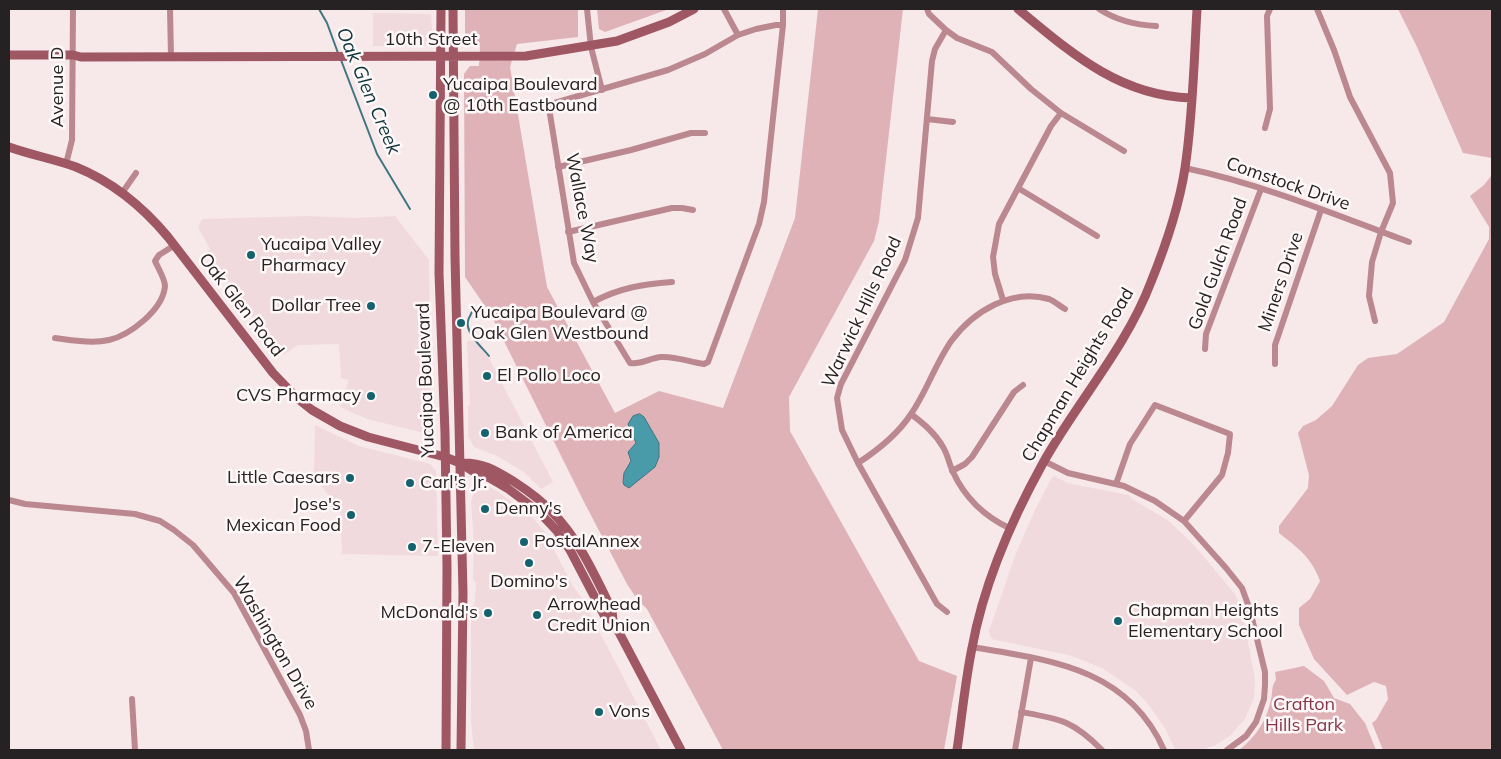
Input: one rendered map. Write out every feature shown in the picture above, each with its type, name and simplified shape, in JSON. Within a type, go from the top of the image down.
[{"type":"main road","name":"Yucaipa Boulevard","points":[[441,9],[439,273],[447,568],[446,750]]},
{"type":"main road","name":"Yucaipa Boulevard","points":[[453,9],[454,257],[463,593],[461,750]]},
{"type":"main road","name":"10th Street","points":[[9,54],[73,55],[81,57],[526,56],[617,42],[669,22],[694,9]]},
{"type":"main road","points":[[1018,9],[1079,58],[1103,73],[1126,84],[1160,94],[1191,98]]},
{"type":"main road","name":"Chapman Heights Road","points":[[957,750],[972,647],[982,606],[1010,528],[1044,461],[1113,354],[1138,311],[1151,284],[1176,209],[1184,168],[1197,9]]},
{"type":"main road","name":"Oak Glen Road","points":[[9,147],[66,164],[92,175],[122,192],[152,218],[175,245],[273,373],[304,404],[327,419],[354,432],[445,457],[460,463],[507,488],[539,512],[557,531],[574,557],[604,615],[613,621],[680,750]]},
{"type":"street","name":"Avenue D","points":[[66,164],[72,140],[73,9]]},
{"type":"street","points":[[170,9],[170,57]]},
{"type":"street","points":[[587,9],[591,47],[602,90]]},
{"type":"street","points":[[724,9],[738,36]]},
{"type":"street","name":"Wallace Way","points":[[783,25],[756,29],[668,70],[602,90],[556,101],[549,108],[574,263],[593,302],[630,363],[637,364],[661,357],[682,358],[704,364],[708,362],[759,224],[764,202],[783,25],[784,9]]},
{"type":"street","points":[[927,9],[929,14],[957,38],[992,52],[1031,89],[1061,113],[1124,151]]},
{"type":"street","points":[[1099,9],[1124,21],[1156,26]]},
{"type":"street","points":[[1265,128],[1270,109],[1267,16],[1270,9]]},
{"type":"street","points":[[1316,9],[1334,50],[1350,97],[1390,173],[1393,203],[1372,262],[1369,296],[1375,321]]},
{"type":"street","name":"Warwick Hills Road","points":[[946,30],[935,49],[932,61],[918,218],[910,246],[905,260],[841,384],[837,398],[842,430],[858,463],[937,604],[947,612]]},
{"type":"street","points":[[1003,300],[995,274],[993,257],[999,224],[1051,126],[1061,113]]},
{"type":"street","points":[[927,119],[953,122]]},
{"type":"street","points":[[558,167],[632,150],[691,133],[705,133]]},
{"type":"street","name":"Comstock Drive","points":[[1184,168],[1261,189],[1409,242]]},
{"type":"street","points":[[122,192],[136,173]]},
{"type":"street","points":[[1018,188],[1097,236]]},
{"type":"street","name":"Gold Gulch Road","points":[[1205,349],[1206,334],[1261,189]]},
{"type":"street","points":[[568,232],[672,208],[694,210]]},
{"type":"street","name":"Miners Drive","points":[[1275,364],[1275,345],[1321,210]]},
{"type":"street","points":[[55,338],[90,342],[108,340],[124,334],[148,317],[162,297],[165,284],[155,261],[159,254],[175,245]]},
{"type":"street","points":[[593,302],[622,289],[645,284],[672,282]]},
{"type":"street","points":[[858,463],[880,448],[911,414],[952,340],[976,315],[1003,300],[1024,296],[1049,300],[1065,309]]},
{"type":"street","points":[[952,471],[965,464],[972,457],[1014,392],[1023,385]]},
{"type":"street","points":[[1116,484],[1130,444],[1155,405],[1230,434],[1228,453],[1222,476],[1184,521]]},
{"type":"street","points":[[911,414],[928,426],[945,449],[952,471],[961,488],[978,508],[986,515],[1010,528]]},
{"type":"street","points":[[1044,461],[1068,473],[1116,484],[1155,501],[1184,521],[1242,588],[1250,610],[1265,672],[1264,699],[1256,722],[1246,736],[1227,750]]},
{"type":"street","name":"Washington Drive","points":[[9,500],[25,504],[142,515],[160,520],[193,545],[234,593],[300,715],[306,731],[309,750]]},
{"type":"street","points":[[972,647],[1071,667],[1093,675],[1114,687],[1134,705],[1150,726],[1164,750]]},
{"type":"street","points":[[1015,750],[1020,712],[1031,658]]},
{"type":"street","points":[[132,699],[135,750]]},
{"type":"street","points":[[1020,712],[1058,719],[1078,728],[1102,750]]},
{"type":"shaded area","points":[[373,13],[431,14],[432,33],[429,44],[424,46],[373,46]]},
{"type":"shaded area","points":[[307,216],[356,218],[395,216],[429,260],[431,431],[428,434],[367,419],[340,407],[349,380],[341,378],[339,344],[298,345],[283,355],[240,301],[207,253],[210,249],[198,227],[202,219]]},
{"type":"shaded area","points":[[467,341],[475,341],[490,360],[553,482],[541,489],[524,472],[495,455],[474,447],[468,436],[468,407],[470,404]]},
{"type":"shaded area","points":[[315,425],[359,446],[430,464],[436,471],[438,556],[342,554],[340,511],[314,476]]},
{"type":"shaded area","name":"Chapman Heights Elementary School","points":[[1054,476],[1068,483],[1129,495],[1132,499],[1169,521],[1194,545],[1235,594],[1242,611],[1255,679],[1254,698],[1245,719],[1231,735],[1214,746],[1201,750],[1175,750],[1165,728],[1148,704],[1135,690],[1102,668],[1069,655],[991,639],[989,631],[1016,553],[1035,510]]},
{"type":"shaded area","points":[[482,486],[488,486],[497,491],[532,517],[545,532],[571,583],[583,600],[661,750],[474,750],[471,722],[471,608],[475,602],[476,583],[473,579],[474,542],[471,502],[474,492]]},
{"type":"green space","points":[[465,9],[578,9],[578,37],[517,44],[510,67],[547,287],[615,413],[659,391],[723,408],[795,218],[818,9],[903,9],[879,221],[874,241],[789,397],[790,431],[919,661],[957,676],[944,750],[723,750],[647,609],[637,599],[627,584],[491,315],[465,277],[464,74],[470,66],[479,66],[480,46],[470,46],[465,37]]},
{"type":"green space","points":[[597,9],[669,9],[605,32],[599,29]]},
{"type":"green space","points":[[1398,9],[1492,9],[1492,158],[1463,153],[1417,47]]},
{"type":"green space","points":[[1491,176],[1492,750],[1383,750],[1372,723],[1376,720],[1388,699],[1386,686],[1374,682],[1347,695],[1314,659],[1299,625],[1299,608],[1310,599],[1320,581],[1309,560],[1279,533],[1279,526],[1308,488],[1309,475],[1298,433],[1303,426],[1316,420],[1332,406],[1358,365],[1368,358],[1397,354],[1444,322],[1489,239],[1489,227],[1470,196],[1484,185]]},
{"type":"green space","name":"Crafton Hills Park","points":[[1304,666],[1324,681],[1334,698],[1350,704],[1365,723],[1376,750],[1239,750],[1256,734],[1264,721],[1276,680],[1275,672]]},
{"type":"water","points":[[640,414],[644,417],[659,443],[659,457],[655,467],[629,488],[623,482],[624,473],[631,461],[628,452],[636,443],[628,424],[633,416]]},
{"type":"waterway","name":"Oak Glen Creek","points":[[319,9],[327,23],[338,53]]},
{"type":"waterway","name":"Oak Glen Creek","points":[[341,60],[377,154],[410,209]]},
{"type":"waterway","name":"Oak Glen Creek","points":[[473,309],[468,321],[469,330],[489,356]]},
{"type":"place","name":"Yucaipa Boulevard @ 10th Eastbound","points":[[433,95]]},
{"type":"place","name":"Yucaipa Valley Pharmacy","points":[[251,255]]},
{"type":"place","name":"Dollar Tree","points":[[371,306]]},
{"type":"place","name":"Yucaipa Boulevard @ Oak Glen Westbound","points":[[461,323]]},
{"type":"place","name":"El Pollo Loco","points":[[487,376]]},
{"type":"place","name":"CVS Pharmacy","points":[[371,396]]},
{"type":"place","name":"Bank of America","points":[[485,433]]},
{"type":"place","name":"Little Caesars","points":[[350,478]]},
{"type":"place","name":"Carl's Jr.","points":[[410,483]]},
{"type":"place","name":"Denny's","points":[[485,509]]},
{"type":"place","name":"Jose's Mexican Food","points":[[351,515]]},
{"type":"place","name":"PostalAnnex","points":[[524,542]]},
{"type":"place","name":"7-Eleven","points":[[412,547]]},
{"type":"place","name":"Domino's","points":[[529,563]]},
{"type":"place","name":"McDonald's","points":[[488,613]]},
{"type":"place","name":"Arrowhead Credit Union","points":[[537,615]]},
{"type":"place","name":"Chapman Heights Elementary School","points":[[1118,621]]},
{"type":"place","name":"Vons","points":[[599,712]]}]
